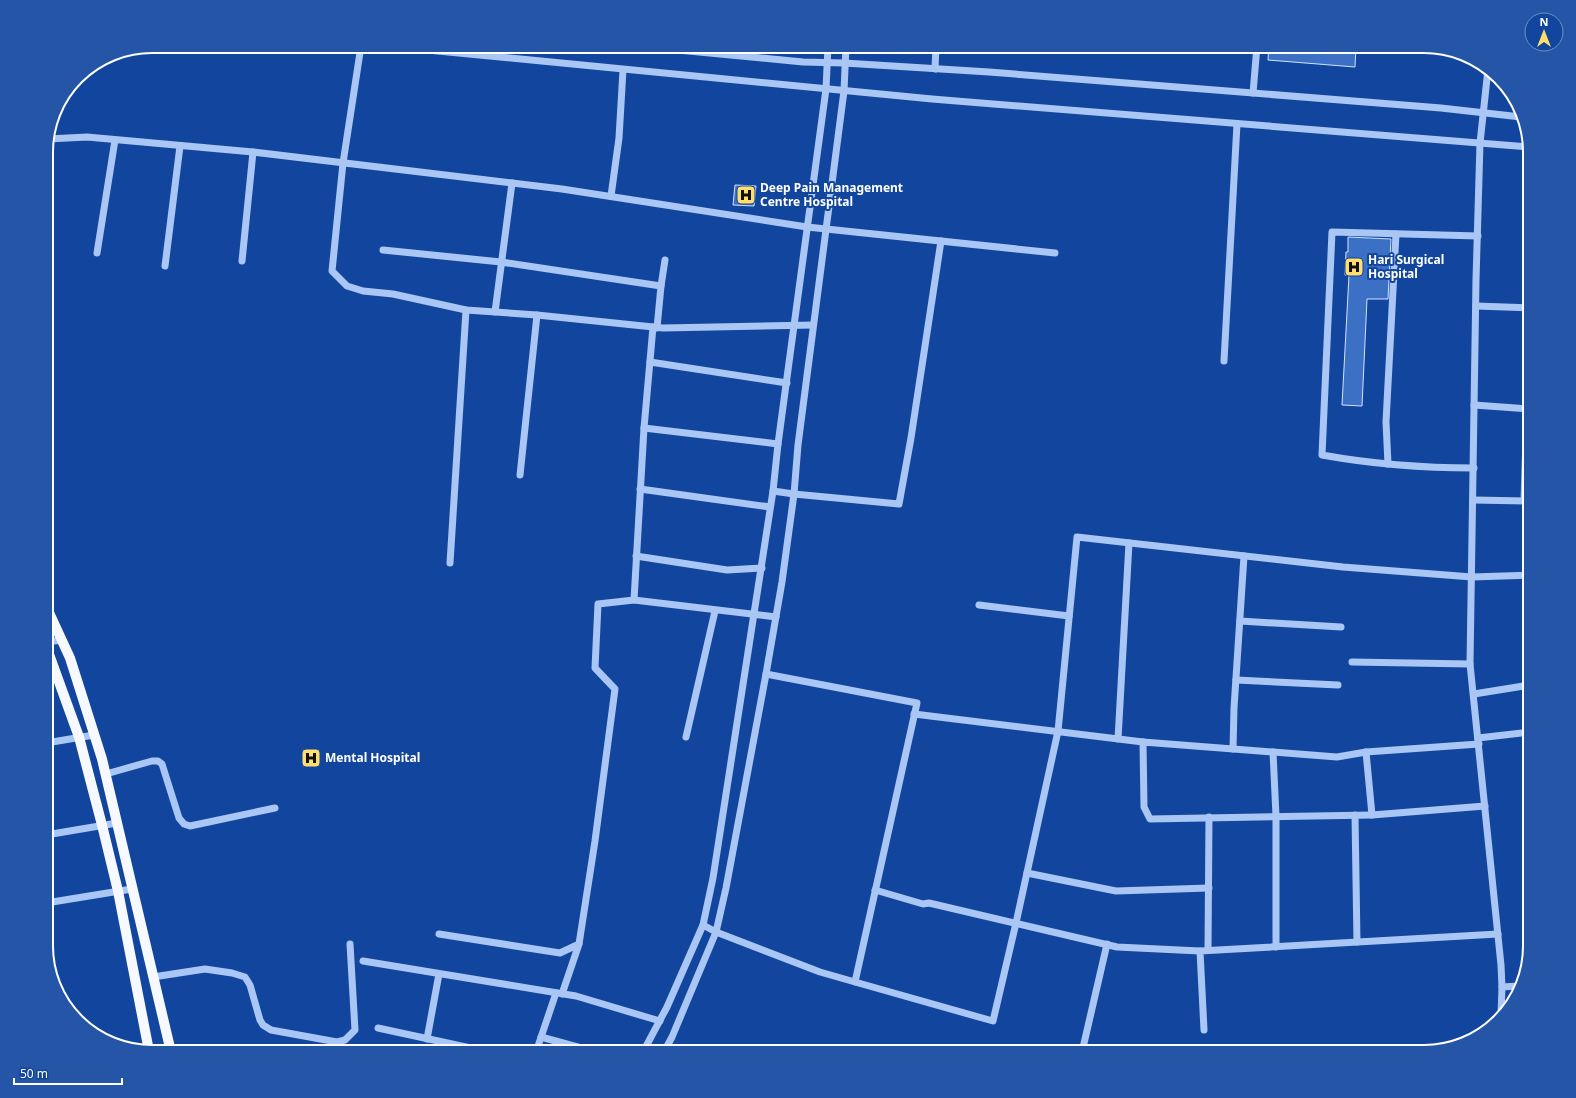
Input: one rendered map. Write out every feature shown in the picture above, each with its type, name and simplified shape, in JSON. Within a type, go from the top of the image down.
[{"type":"main road","points":[[53,621],[70,658],[106,774],[169,1045]]},
{"type":"main road","points":[[53,665],[80,737],[102,825],[118,891],[148,1045]]},
{"type":"street","points":[[360,53],[343,163],[332,271],[347,286],[363,291],[393,294],[466,310],[655,328],[795,324],[813,325]]},
{"type":"street","points":[[455,53],[844,91],[1523,147]]},
{"type":"street","points":[[709,53],[803,62],[826,62],[935,69],[1253,93],[1441,108],[1516,116]]},
{"type":"street","points":[[647,1045],[660,1021],[703,925],[713,878],[755,615],[773,491],[826,89],[827,53]]},
{"type":"street","points":[[668,1045],[716,932],[766,674],[794,494],[798,445],[844,91],[845,53]]},
{"type":"street","points":[[935,69],[936,53]]},
{"type":"street","points":[[1253,93],[1256,53]]},
{"type":"street","points":[[611,196],[619,138],[623,70]]},
{"type":"street","points":[[1487,77],[1480,143],[1470,664],[1498,934],[1502,987],[1501,1007]]},
{"type":"street","points":[[1224,361],[1237,124]]},
{"type":"street","points":[[54,139],[87,138],[253,152],[512,182],[808,227],[1055,253]]},
{"type":"street","points":[[97,253],[115,140]]},
{"type":"street","points":[[165,266],[180,146]]},
{"type":"street","points":[[242,261],[253,152]]},
{"type":"street","points":[[495,312],[512,182]]},
{"type":"street","points":[[1474,468],[1430,468],[1346,460],[1322,455],[1332,232],[1478,236]]},
{"type":"street","points":[[1388,464],[1387,415],[1396,234]]},
{"type":"street","points":[[773,491],[899,504],[911,438],[941,241]]},
{"type":"street","points":[[383,250],[501,262],[661,286]]},
{"type":"street","points":[[634,600],[644,428],[650,362],[665,260]]},
{"type":"street","points":[[1476,306],[1523,308]]},
{"type":"street","points":[[450,563],[466,310]]},
{"type":"street","points":[[520,475],[537,316]]},
{"type":"street","points":[[650,362],[787,383]]},
{"type":"street","points":[[1474,405],[1523,409]]},
{"type":"street","points":[[644,428],[778,444]]},
{"type":"street","points":[[640,489],[770,507]]},
{"type":"street","points":[[1473,500],[1523,501]]},
{"type":"street","points":[[703,925],[716,932],[820,972],[993,1021],[1058,731],[1077,537],[1343,567],[1472,577],[1523,575]]},
{"type":"street","points":[[1118,738],[1129,543]]},
{"type":"street","points":[[636,556],[727,570],[762,568]]},
{"type":"street","points":[[1233,749],[1244,556]]},
{"type":"street","points":[[538,1045],[579,944],[595,841],[615,689],[596,668],[598,604],[634,600],[714,611],[776,617]]},
{"type":"street","points":[[979,605],[1069,616]]},
{"type":"street","points":[[686,737],[714,611]]},
{"type":"street","points":[[1240,621],[1341,628]]},
{"type":"street","points":[[53,641],[62,640]]},
{"type":"street","points":[[1352,662],[1470,664]]},
{"type":"street","points":[[766,674],[917,703],[855,982]]},
{"type":"street","points":[[1236,680],[1338,685]]},
{"type":"street","points":[[1474,694],[1523,687]]},
{"type":"street","points":[[914,714],[1143,742],[1337,757],[1366,752],[1478,741],[1523,733]]},
{"type":"street","points":[[53,742],[94,735]]},
{"type":"street","points":[[1143,742],[1144,807],[1150,819],[1372,815],[1485,806]]},
{"type":"street","points":[[1273,752],[1276,816],[1276,947]]},
{"type":"street","points":[[1366,752],[1372,815]]},
{"type":"street","points":[[106,774],[152,761],[158,761],[162,764],[180,818],[184,824],[190,826],[275,808]]},
{"type":"street","points":[[1355,815],[1356,942]]},
{"type":"street","points":[[1208,950],[1210,817]]},
{"type":"street","points":[[53,834],[117,823]]},
{"type":"street","points":[[1027,873],[1116,891],[1209,888]]},
{"type":"street","points":[[53,901],[132,889]]},
{"type":"street","points":[[875,890],[923,904],[929,903],[1117,947],[1200,951],[1498,934]]},
{"type":"street","points":[[439,934],[560,953],[579,944]]},
{"type":"street","points":[[153,977],[205,969],[232,973],[245,977],[250,985],[260,1020],[263,1025],[271,1030],[337,1042],[345,1040],[355,1030],[350,944]]},
{"type":"street","points":[[1084,1045],[1107,944]]},
{"type":"street","points":[[1200,951],[1204,1030]]},
{"type":"street","points":[[363,961],[576,996],[660,1021]]},
{"type":"street","points":[[427,1039],[439,974]]},
{"type":"street","points":[[1502,987],[1515,986]]},
{"type":"street","points":[[378,1028],[456,1045]]},
{"type":"street","points":[[541,1037],[570,1045]]},
{"type":"building","points":[[1268,53],[1356,53],[1355,67],[1268,60]]},
{"type":"building","points":[[735,185],[756,186],[754,206],[733,205]]},
{"type":"building","points":[[1348,237],[1391,239],[1388,299],[1367,299],[1362,406],[1342,405],[1349,275],[1345,275]]},
{"type":"place","name":"Deep Pain Management Centre Hospital","points":[[746,195]]},
{"type":"place","name":"Hari Surgical Hospital","points":[[1354,267]]},
{"type":"place","name":"Mental Hospital","points":[[311,758]]}]
